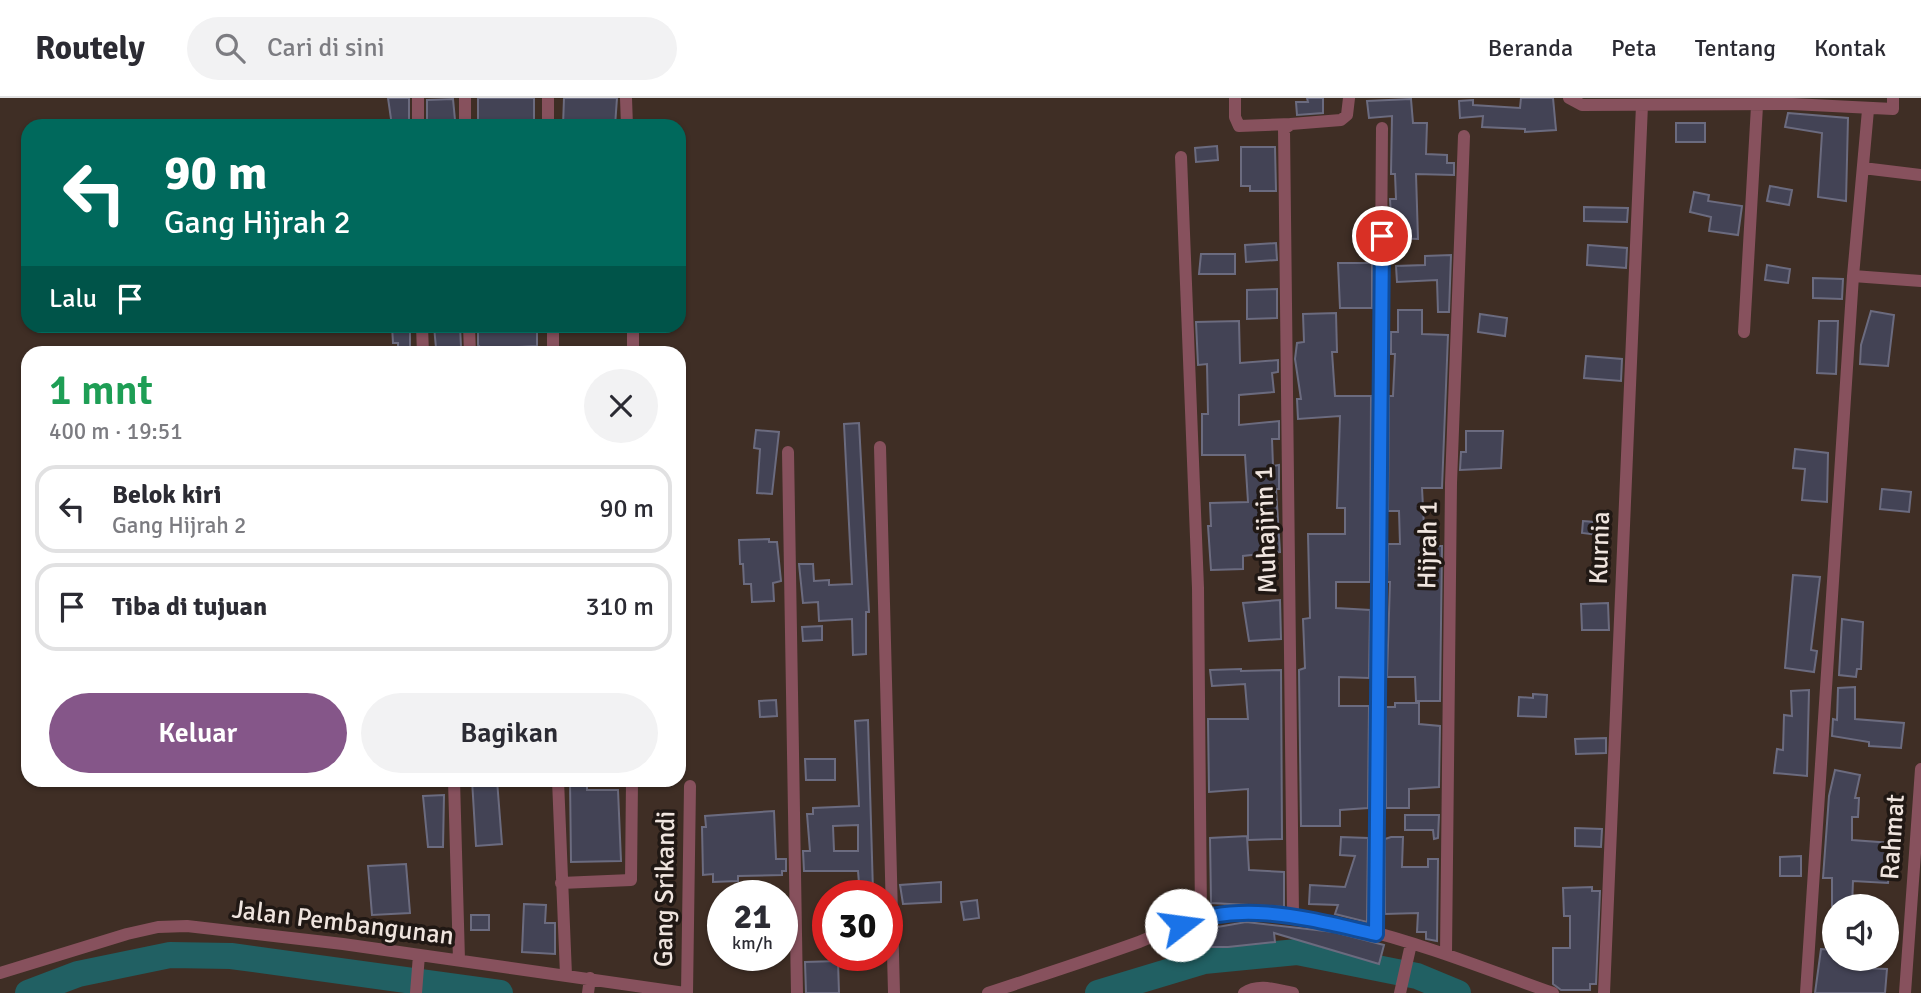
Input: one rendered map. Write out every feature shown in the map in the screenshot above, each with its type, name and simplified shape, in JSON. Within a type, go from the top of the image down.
[{"type":"street","points":[[418,98],[418,119]]},
{"type":"street","points":[[465,98],[465,119]]},
{"type":"street","points":[[548,98],[548,119]]},
{"type":"street","points":[[626,98],[628,119]]},
{"type":"street","points":[[1236,98],[1235,117],[1239,126],[1341,120],[1347,115],[1349,98]]},
{"type":"street","points":[[1569,98],[1582,105],[1689,102],[1757,106],[1792,101],[1868,110],[1893,109],[1893,98]]},
{"type":"street","name":"Kurnia","points":[[1604,993],[1642,105]]},
{"type":"street","points":[[1744,332],[1757,106]]},
{"type":"street","points":[[1806,993],[1853,276],[1868,110]]},
{"type":"street","name":"Muhajirin 1","points":[[1292,124],[1284,129],[1284,144],[1293,915]]},
{"type":"street","points":[[1376,934],[1382,128]]},
{"type":"street","name":"Hijrah 1","points":[[1446,954],[1451,483],[1464,136]]},
{"type":"street","points":[[1181,157],[1198,588],[1201,917]]},
{"type":"street","points":[[1863,168],[1921,175]]},
{"type":"street","points":[[1853,276],[1921,281]]},
{"type":"street","points":[[880,447],[894,993]]},
{"type":"street","points":[[788,452],[797,993]]},
{"type":"street","name":"Rahmat","points":[[1905,993],[1921,769]]},
{"type":"street","name":"Gang Srikandi","points":[[686,993],[690,786]]},
{"type":"street","points":[[454,787],[459,960]]},
{"type":"street","points":[[558,787],[566,975]]},
{"type":"street","points":[[561,883],[631,880],[632,787]]},
{"type":"street","points":[[988,993],[1129,945],[1201,917],[1293,915],[1446,954],[1536,990],[1553,993]]},
{"type":"street","name":"Jalan Pembangunan","points":[[0,973],[158,927],[187,926],[419,960],[459,960],[686,993]]},
{"type":"street","points":[[1400,993],[1411,944]]},
{"type":"street","points":[[416,993],[419,960]]},
{"type":"street","points":[[588,993],[590,979]]},
{"type":"street","points":[[1244,993],[1253,988],[1265,988],[1293,993]]},
{"type":"building","points":[[388,98],[409,98],[409,119],[391,119]]},
{"type":"building","points":[[478,98],[534,98],[534,119],[478,119]]},
{"type":"building","points":[[564,98],[617,98],[616,119],[563,119]]},
{"type":"building","points":[[1307,98],[1323,98],[1323,113],[1297,115],[1296,102],[1308,102]]},
{"type":"building","points":[[1521,98],[1553,98],[1556,130],[1525,132],[1525,129],[1482,127],[1483,116],[1460,118],[1459,101],[1473,100],[1473,105],[1520,108]]},
{"type":"building","points":[[453,99],[455,119],[427,119],[427,100]]},
{"type":"building","points":[[1411,99],[1413,123],[1427,123],[1426,154],[1447,155],[1447,163],[1454,163],[1454,175],[1416,174],[1418,239],[1392,238],[1390,199],[1396,199],[1395,174],[1391,174],[1392,116],[1369,118],[1367,101]]},
{"type":"building","points":[[1788,113],[1848,118],[1846,201],[1818,197],[1822,133],[1785,127]]},
{"type":"building","points":[[1676,123],[1705,123],[1705,142],[1676,142]]},
{"type":"building","points":[[1217,146],[1218,160],[1196,162],[1195,148]]},
{"type":"building","points":[[1241,147],[1275,147],[1276,191],[1250,191],[1250,186],[1241,186]]},
{"type":"building","points":[[1770,186],[1792,190],[1789,205],[1767,201]]},
{"type":"building","points":[[1694,192],[1709,195],[1708,201],[1742,206],[1738,235],[1709,231],[1711,217],[1690,212]]},
{"type":"building","points":[[1584,207],[1628,208],[1627,222],[1584,221]]},
{"type":"building","points":[[1276,243],[1277,260],[1246,262],[1245,245]]},
{"type":"building","points":[[1588,245],[1627,248],[1626,268],[1587,265]]},
{"type":"building","points":[[1201,254],[1235,254],[1235,274],[1199,274]]},
{"type":"building","points":[[1451,255],[1449,312],[1438,312],[1437,280],[1397,282],[1396,266],[1425,265],[1425,256]]},
{"type":"building","points":[[1338,263],[1372,263],[1372,308],[1340,308]]},
{"type":"building","points":[[1767,265],[1790,269],[1788,283],[1765,280]]},
{"type":"building","points":[[1813,278],[1843,279],[1842,299],[1813,298]]},
{"type":"building","points":[[1277,289],[1277,318],[1247,319],[1247,290]]},
{"type":"building","points":[[1398,310],[1422,310],[1422,334],[1448,335],[1442,488],[1422,488],[1425,546],[1442,546],[1440,701],[1416,701],[1415,677],[1387,677],[1390,582],[1387,582],[1388,544],[1400,544],[1399,511],[1388,511],[1389,396],[1393,396],[1395,354],[1391,354],[1391,332],[1398,332]]},
{"type":"building","points":[[1871,311],[1894,315],[1888,366],[1860,364],[1861,345]]},
{"type":"building","points":[[1336,313],[1337,352],[1332,352],[1335,396],[1371,396],[1370,582],[1336,582],[1336,608],[1370,610],[1369,678],[1339,677],[1339,706],[1369,706],[1368,808],[1340,810],[1340,826],[1301,826],[1299,670],[1305,668],[1303,619],[1310,618],[1308,534],[1345,534],[1345,508],[1337,508],[1340,416],[1298,419],[1297,399],[1301,399],[1295,359],[1297,343],[1304,342],[1303,314]]},
{"type":"building","points":[[1480,314],[1507,318],[1505,336],[1478,332]]},
{"type":"building","points":[[1239,321],[1240,363],[1278,360],[1278,372],[1272,373],[1274,392],[1239,395],[1239,425],[1279,421],[1279,439],[1272,439],[1273,466],[1279,465],[1279,489],[1276,489],[1280,552],[1243,556],[1243,569],[1211,570],[1208,526],[1211,526],[1210,503],[1248,502],[1245,455],[1202,455],[1202,414],[1208,414],[1207,364],[1198,365],[1196,322]]},
{"type":"building","points":[[1819,321],[1838,321],[1836,374],[1817,373]]},
{"type":"building","points":[[392,333],[410,333],[410,346],[393,343]]},
{"type":"building","points":[[435,333],[460,333],[461,346],[436,346]]},
{"type":"building","points":[[478,333],[537,333],[537,346],[478,345]]},
{"type":"building","points":[[1586,356],[1622,359],[1621,381],[1584,378]]},
{"type":"building","points":[[859,423],[869,612],[866,612],[866,654],[853,655],[852,619],[819,621],[818,602],[803,603],[799,564],[813,564],[814,581],[829,580],[829,585],[852,584],[844,424]]},
{"type":"building","points":[[756,430],[779,432],[772,494],[757,493],[760,449],[754,448]]},
{"type":"building","points":[[1466,431],[1503,431],[1501,468],[1460,470],[1461,452],[1466,452]]},
{"type":"building","points":[[1795,449],[1828,453],[1827,502],[1802,500],[1805,469],[1793,468]]},
{"type":"building","points":[[1882,489],[1911,492],[1909,512],[1880,509]]},
{"type":"building","points":[[1583,521],[1607,523],[1606,536],[1582,533]]},
{"type":"building","points":[[769,539],[769,542],[777,542],[781,581],[773,583],[774,601],[752,602],[751,584],[744,584],[739,540]]},
{"type":"building","points":[[1793,575],[1820,577],[1811,650],[1817,651],[1814,672],[1785,668]]},
{"type":"building","points":[[1280,600],[1281,639],[1249,641],[1243,603]]},
{"type":"building","points":[[1608,603],[1609,630],[1582,630],[1581,604]]},
{"type":"building","points":[[1842,619],[1863,622],[1861,669],[1857,669],[1856,677],[1839,675]]},
{"type":"building","points":[[822,626],[822,640],[803,641],[802,627]]},
{"type":"building","points":[[1210,670],[1281,670],[1282,839],[1248,840],[1248,789],[1209,792],[1208,719],[1248,719],[1245,684],[1212,686]]},
{"type":"building","points":[[1855,687],[1855,719],[1904,723],[1901,748],[1869,746],[1869,742],[1832,736],[1833,719],[1837,720],[1838,688]]},
{"type":"building","points":[[1809,690],[1807,776],[1774,773],[1777,749],[1783,750],[1784,715],[1792,716],[1791,691]]},
{"type":"building","points":[[1533,694],[1547,695],[1546,717],[1518,716],[1519,697],[1533,698]]},
{"type":"building","points":[[776,700],[777,716],[760,717],[759,701]]},
{"type":"building","points":[[1395,703],[1419,703],[1419,724],[1440,726],[1439,787],[1409,789],[1409,808],[1386,808],[1386,707],[1395,707]]},
{"type":"building","points":[[868,720],[873,880],[859,880],[858,871],[804,871],[803,851],[810,851],[807,814],[813,814],[813,808],[859,806],[855,721]],"holes":[[[858,825],[858,851],[834,851],[833,826]]]},
{"type":"building","points":[[1606,738],[1606,753],[1576,754],[1575,739]]},
{"type":"building","points":[[805,759],[835,759],[835,780],[806,780]]},
{"type":"building","points":[[1835,770],[1860,775],[1855,798],[1859,798],[1858,817],[1852,817],[1852,840],[1892,843],[1888,883],[1853,881],[1852,894],[1832,894],[1832,878],[1823,878],[1829,796]]},
{"type":"building","points":[[472,787],[498,787],[502,844],[476,846]]},
{"type":"building","points":[[570,787],[618,790],[621,861],[571,862]]},
{"type":"building","points":[[444,795],[443,847],[428,847],[423,796]]},
{"type":"building","points":[[774,811],[776,859],[786,859],[786,871],[782,871],[782,875],[738,876],[738,880],[713,880],[713,874],[703,875],[702,827],[706,827],[705,816]]},
{"type":"building","points":[[1405,815],[1439,815],[1438,838],[1434,839],[1433,830],[1405,830]]},
{"type":"building","points":[[1575,828],[1602,829],[1601,847],[1575,846]]},
{"type":"building","points":[[1247,836],[1249,870],[1284,872],[1284,907],[1211,903],[1210,838]]},
{"type":"building","points":[[1341,837],[1368,838],[1367,922],[1335,914],[1338,905],[1309,904],[1310,885],[1345,887],[1355,856],[1340,855]]},
{"type":"building","points":[[1403,837],[1402,867],[1428,867],[1428,859],[1438,859],[1437,941],[1426,939],[1426,932],[1417,932],[1418,913],[1385,914],[1385,839]]},
{"type":"building","points":[[1801,856],[1801,876],[1780,876],[1780,857]]},
{"type":"building","points":[[406,864],[410,913],[372,915],[368,866]]},
{"type":"building","points":[[941,882],[941,902],[903,904],[903,885]]},
{"type":"building","points":[[1592,887],[1592,891],[1600,891],[1596,984],[1590,984],[1590,990],[1561,990],[1553,984],[1553,948],[1570,948],[1570,916],[1564,916],[1563,888]]},
{"type":"building","points":[[977,900],[979,918],[964,920],[961,902]]},
{"type":"building","points":[[524,904],[546,905],[545,923],[555,923],[555,954],[522,952]]},
{"type":"building","points":[[471,915],[489,915],[489,930],[471,930]]},
{"type":"building","points":[[1246,922],[1334,932],[1384,945],[1379,964],[1274,933],[1275,942],[1228,947],[1208,947],[1208,944],[1180,950],[1177,934]]},
{"type":"building","points":[[1821,949],[1822,971],[1887,971],[1885,993],[1815,993]]},
{"type":"building","points":[[805,962],[812,962],[812,971],[838,971],[839,993],[806,993]]},
{"type":"waterway","points":[[1098,993],[1204,961],[1297,952],[1417,976],[1458,993]]},
{"type":"waterway","points":[[28,993],[78,974],[170,955],[231,956],[500,993]]},
{"type":"route","points":[[1181,925],[1201,917],[1240,914],[1293,915],[1376,934],[1382,236]]}]
